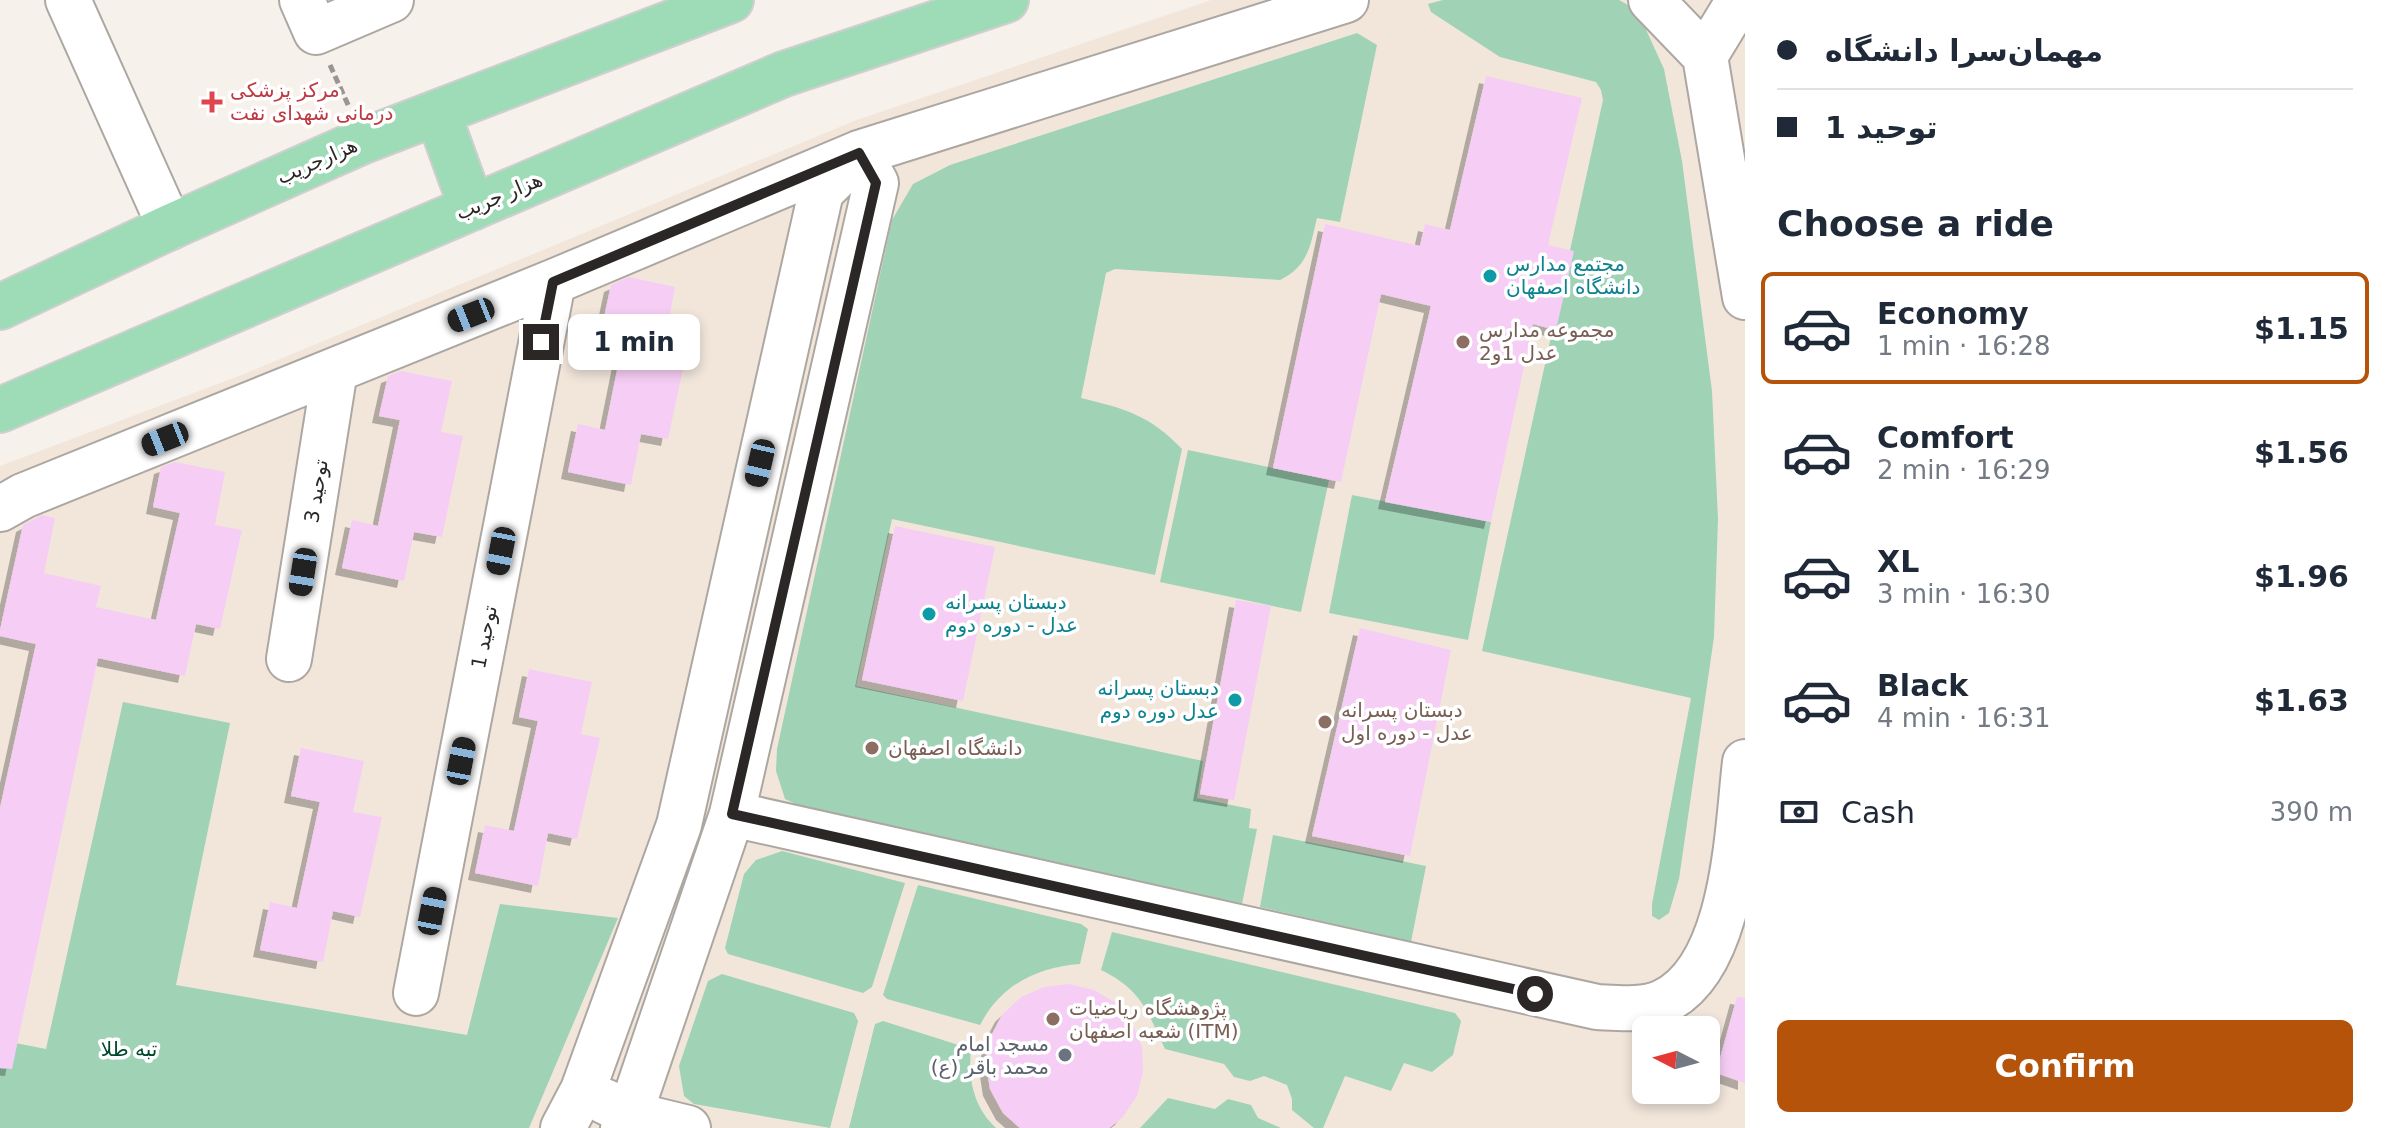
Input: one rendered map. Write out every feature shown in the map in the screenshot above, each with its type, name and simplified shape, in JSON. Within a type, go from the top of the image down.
[{"type":"main road","name":"هزارجریب","points":[[0,307],[363,141],[438,114],[682,8],[731,0]]},
{"type":"main road","name":"هزار جریب","points":[[0,410],[784,74],[1006,0]]},
{"type":"main road","points":[[438,114],[472,208]]},
{"type":"street","points":[[68,0],[170,227]]},
{"type":"street","points":[[309,16],[391,0]]},
{"type":"street","points":[[0,509],[23,496],[553,282],[859,153],[1346,0]]},
{"type":"street","points":[[1651,0],[1705,56],[1745,297]]},
{"type":"street","points":[[1705,56],[1739,0]]},
{"type":"street","points":[[626,1121],[732,814],[876,183],[859,153]]},
{"type":"street","points":[[563,1128],[583,1090],[679,825],[821,192],[859,153]]},
{"type":"street","name":"توحید 1","points":[[416,993],[553,282]]},
{"type":"street","name":"توحید 3","points":[[289,659],[335,370]]},
{"type":"street","points":[[732,814],[1597,1007],[1633,1009],[1663,1002],[1688,984],[1712,949],[1729,894],[1745,762]]},
{"type":"street","points":[[583,1090],[626,1121],[688,1128]]},
{"type":"path","points":[[309,16],[363,141]]},
{"type":"shaded area","name":"دانشگاه اصفهان","points":[[1211,0],[1745,0],[1745,1128],[0,1128],[0,466],[239,376],[854,121]]},
{"type":"green space","points":[[1443,0],[1619,0],[1637,10],[1664,69],[1682,161],[1712,391],[1718,519],[1714,637],[1679,879],[1669,913],[1659,920],[1652,916],[1652,904],[1691,698],[1482,651],[1603,100],[1601,90],[1596,82],[1500,57],[1431,12],[1428,4]]},
{"type":"green space","points":[[1357,33],[1377,45],[1340,222],[1317,218],[1310,247],[1297,268],[1280,280],[1115,269],[1106,273],[1081,398],[1136,415],[1159,428],[1182,449],[1155,575],[892,519],[856,686],[1203,761],[1197,798],[1251,809],[1249,828],[1257,829],[1241,909],[809,810],[785,799],[776,771],[777,749],[892,220],[913,184],[950,165]]},
{"type":"green space","points":[[1188,450],[1329,480],[1301,612],[1160,582]]},
{"type":"green space","points":[[1352,495],[1491,522],[1468,640],[1329,613]]},
{"type":"green space","name":"تبه طلا","points":[[123,702],[230,723],[176,985],[467,1035],[500,904],[618,918],[529,1128],[0,1128],[0,1040],[46,1049]]},
{"type":"green space","points":[[1273,835],[1426,866],[1411,942],[1260,907]]},
{"type":"green space","points":[[782,851],[905,883],[872,987],[863,993],[728,954],[725,948],[744,874],[756,860]]},
{"type":"green space","points":[[918,885],[1081,924],[1088,929],[1080,964],[1049,969],[1021,981],[998,999],[980,1025],[887,999],[883,995]]},
{"type":"green space","points":[[1112,932],[1455,1013],[1461,1021],[1453,1055],[1432,1072],[1404,1063],[1391,1091],[1345,1076],[1323,1128],[1314,1128],[1292,1110],[1287,1085],[1264,1076],[1250,1081],[1234,1077],[1224,1064],[1165,1049],[1135,994],[1101,970]]},
{"type":"green space","points":[[722,974],[854,1013],[858,1021],[830,1128],[694,1104],[684,1096],[679,1066],[708,981]]},
{"type":"green space","points":[[883,1021],[971,1049],[970,1071],[974,1092],[982,1111],[996,1128],[849,1128],[875,1024]]},
{"type":"green space","points":[[1168,1098],[1215,1109],[1228,1099],[1251,1105],[1258,1118],[1281,1128],[1140,1128]]},
{"type":"building","name":"مجتمع مدارس دانشگاه اصفهان","points":[[1486,76],[1582,98],[1548,245],[1574,251],[1556,330],[1533,324],[1491,522],[1385,502],[1431,306],[1381,294],[1341,482],[1273,468],[1325,224],[1420,246],[1425,224],[1450,230]]},
{"type":"building","points":[[629,277],[675,287],[666,336],[689,341],[668,439],[641,434],[631,485],[568,472],[578,424],[605,430],[626,326],[603,322],[611,285]]},
{"type":"building","points":[[401,371],[452,381],[441,432],[463,436],[442,537],[414,532],[404,581],[342,568],[352,520],[378,526],[400,420],[379,416],[388,376]]},
{"type":"building","points":[[175,462],[225,472],[215,525],[242,530],[220,629],[196,624],[185,676],[98,658],[12,1069],[0,1068],[0,808],[36,644],[0,636],[0,630],[23,525],[42,515],[55,518],[44,573],[101,586],[96,607],[156,620],[180,513],[153,507],[161,467]]},
{"type":"building","name":"دبستان پسرانه عدل - دوره دوم","points":[[895,526],[995,547],[963,701],[862,680]]},
{"type":"building","name":"دبستان پسرانه عدل دوره دوم","points":[[1236,600],[1271,606],[1234,800],[1200,794]]},
{"type":"building","name":"دبستان پسرانه عدل - دوره اول","points":[[1360,628],[1451,650],[1410,856],[1312,836]]},
{"type":"building","points":[[529,669],[592,682],[581,734],[600,738],[577,839],[548,833],[538,886],[475,873],[485,825],[514,831],[538,721],[519,717]]},
{"type":"building","points":[[301,748],[364,761],[353,812],[382,817],[360,917],[333,911],[323,962],[260,950],[270,902],[297,908],[320,802],[291,796]]},
{"type":"building","name":"مسجد امام محمد باقر (ع)","points":[[1069,984],[1094,990],[1116,1003],[1132,1023],[1142,1047],[1143,1072],[1137,1096],[1122,1118],[1109,1128],[1020,1128],[1003,1113],[990,1089],[986,1063],[990,1038],[1002,1015],[1021,997],[1044,987]]},
{"type":"building","points":[[1737,997],[1745,998],[1745,1083],[1720,1074],[1720,1059]]},
{"type":"place","name":"مرکز پزشکی درمانی شهدای نفت","points":[[212,102]]},
{"type":"place","name":"مجتمع مدارس دانشگاه اصفهان","points":[[1490,276]]},
{"type":"place","name":"مجموعه مدارس عدل 1و2","points":[[1463,342]]},
{"type":"place","name":"دبستان پسرانه عدل - دوره دوم","points":[[929,614]]},
{"type":"place","name":"دبستان پسرانه عدل دوره دوم","points":[[1235,700]]},
{"type":"place","name":"دبستان پسرانه عدل - دوره اول","points":[[1325,722]]},
{"type":"place","name":"دانشگاه اصفهان","points":[[872,748]]},
{"type":"place","name":"پژوهشگاه رياضيات شعبه اصفهان (ITM)","points":[[1053,1019]]},
{"type":"place","name":"مسجد امام محمد باقر (ع)","points":[[1065,1055]]},
{"type":"route","points":[[541,342],[553,282],[859,153],[876,183],[732,814],[1535,994]]}]
